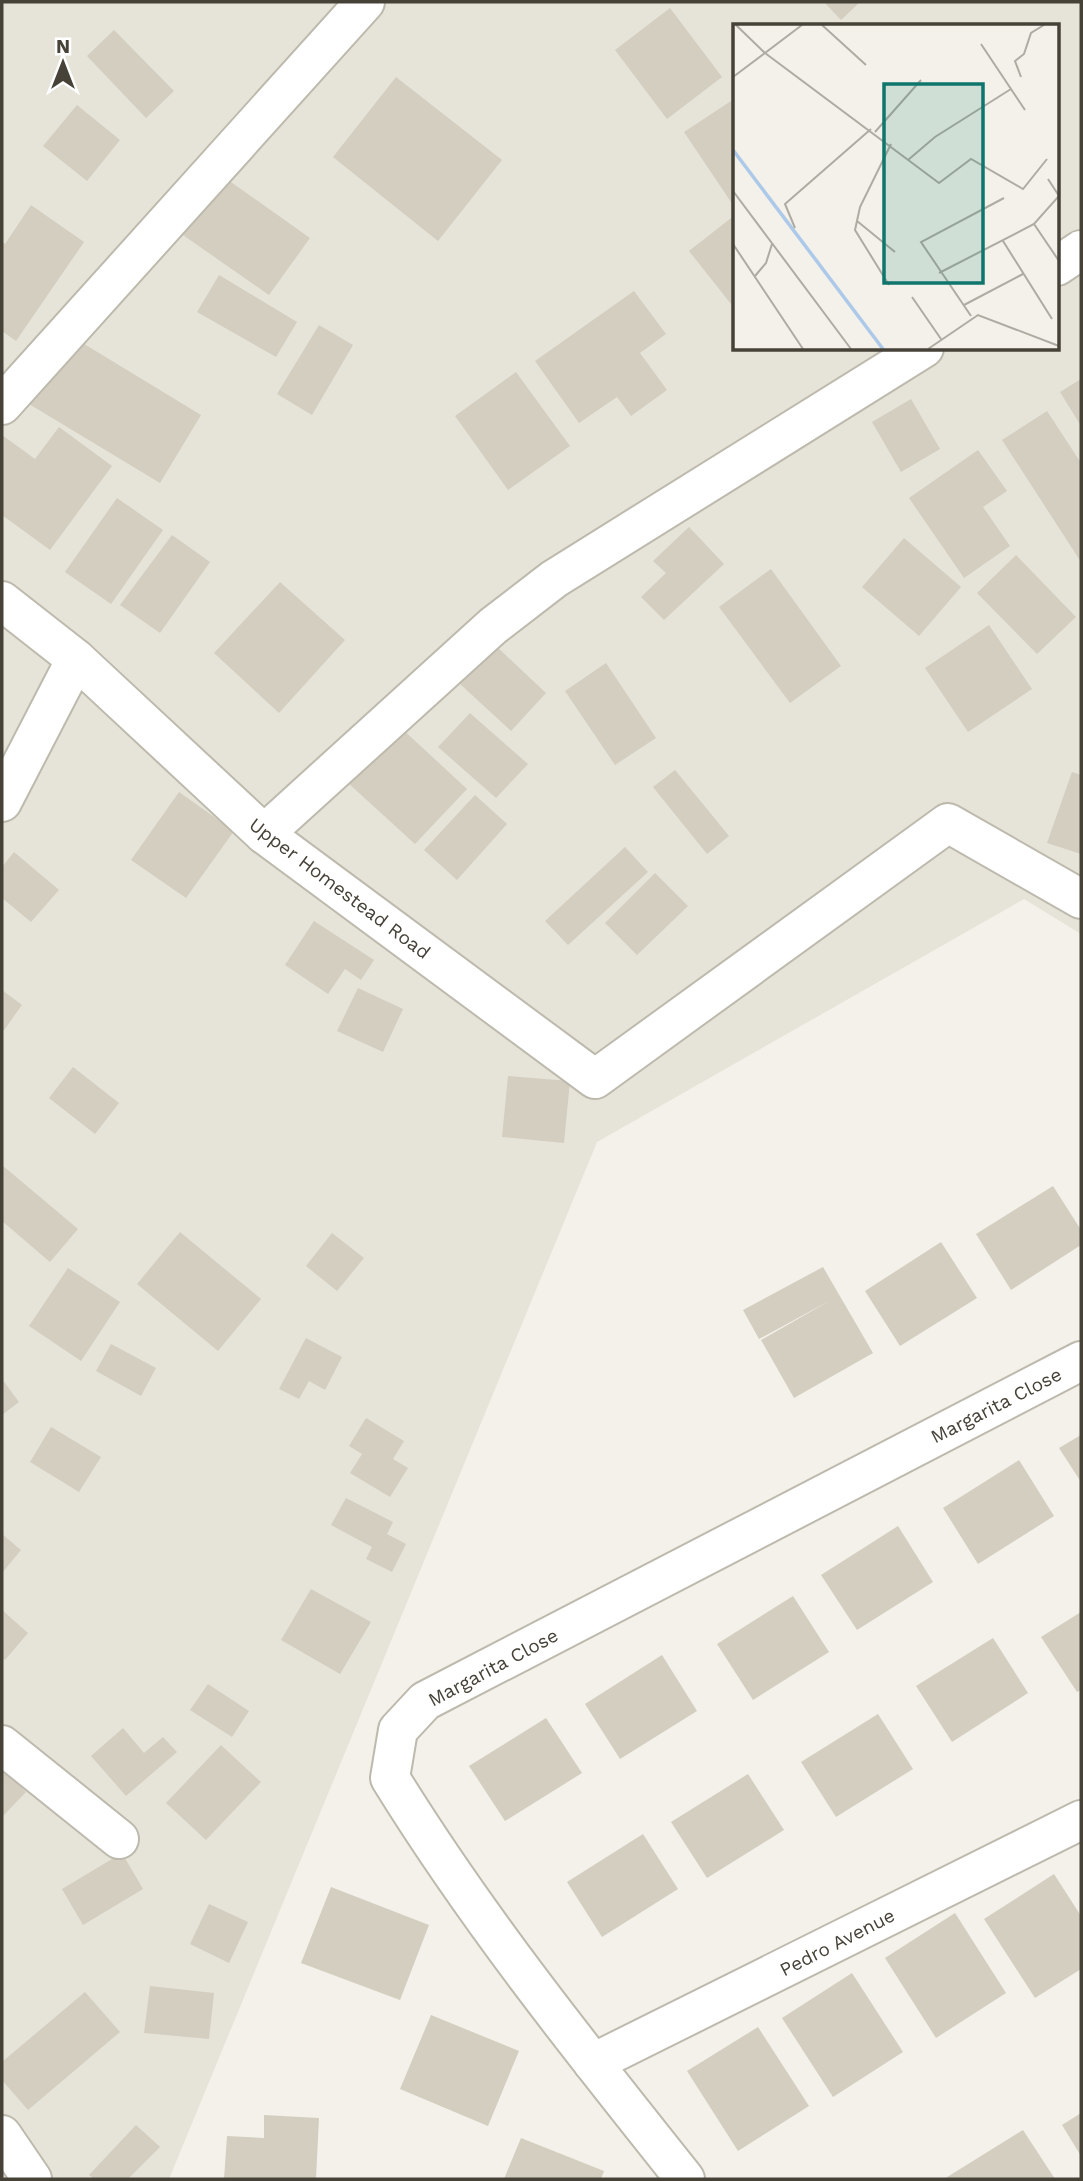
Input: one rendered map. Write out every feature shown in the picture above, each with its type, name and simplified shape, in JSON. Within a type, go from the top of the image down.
[{"type":"street","points":[[2,405],[365,2]]},
{"type":"street","points":[[1058,265],[1081,250]]},
{"type":"street","points":[[264,834],[494,626],[554,579],[921,350]]},
{"type":"street","name":"Upper Homestead Road","points":[[2,601],[76,659],[264,834],[595,1079],[948,823],[1081,899]]},
{"type":"street","points":[[2,802],[76,659]]},
{"type":"street","name":"Margarita Close","points":[[685,2179],[593,2063],[438,1856],[390,1778],[398,1730],[425,1701],[1081,1361]]},
{"type":"street","points":[[2,1745],[119,1839]]},
{"type":"street","name":"Pedro Avenue","points":[[593,2063],[1081,1820]]},
{"type":"street","points":[[2,2135],[32,2179]]},
{"type":"shaded area","points":[[2,2],[1081,2],[1081,934],[1024,899],[597,1142],[169,2179],[2,2179]]},
{"type":"building","points":[[824,2],[860,2],[841,20]]},
{"type":"building","points":[[670,8],[722,77],[667,119],[615,50]]},
{"type":"building","points":[[114,30],[174,91],[146,118],[87,56]]},
{"type":"building","points":[[396,77],[502,160],[438,241],[333,157]]},
{"type":"building","points":[[731,101],[733,205],[684,132]]},
{"type":"building","points":[[77,105],[120,140],[87,181],[43,146]]},
{"type":"building","points":[[221,175],[310,238],[269,295],[180,233]]},
{"type":"building","points":[[31,205],[84,242],[16,341],[2,331],[2,242],[5,244]]},
{"type":"building","points":[[733,217],[733,306],[689,251]]},
{"type":"building","points":[[219,275],[297,322],[276,357],[197,312]]},
{"type":"building","points":[[634,291],[666,334],[640,353],[667,390],[631,416],[617,397],[579,423],[535,361]]},
{"type":"building","points":[[319,325],[353,345],[312,415],[277,394]]},
{"type":"building","points":[[71,336],[201,415],[160,483],[29,404]]},
{"type":"building","points":[[516,372],[570,446],[508,490],[455,416]]},
{"type":"building","points":[[1081,379],[1081,426],[1060,392]]},
{"type":"building","points":[[911,399],[940,449],[901,472],[872,422]]},
{"type":"building","points":[[1047,411],[1081,463],[1081,562],[1002,440]]},
{"type":"building","points":[[59,427],[112,466],[50,550],[2,515],[2,435],[35,459]]},
{"type":"building","points":[[978,450],[1007,491],[983,507],[1010,546],[964,578],[909,498]]},
{"type":"building","points":[[117,498],[163,530],[111,604],[65,572]]},
{"type":"building","points":[[689,527],[724,564],[664,620],[641,597],[666,573],[653,561]]},
{"type":"building","points":[[172,535],[210,562],[160,633],[120,605]]},
{"type":"building","points":[[904,538],[961,587],[919,636],[862,587]]},
{"type":"building","points":[[1016,555],[1076,617],[1037,654],[977,593]]},
{"type":"building","points":[[771,569],[841,666],[790,703],[719,607]]},
{"type":"building","points":[[280,582],[345,640],[279,713],[214,653]]},
{"type":"building","points":[[989,625],[1032,689],[968,732],[925,668]]},
{"type":"building","points":[[496,646],[546,693],[511,731],[460,684]]},
{"type":"building","points":[[606,663],[656,738],[615,765],[565,691]]},
{"type":"building","points":[[470,713],[528,764],[496,798],[438,747]]},
{"type":"building","points":[[399,726],[467,789],[415,844],[347,782]]},
{"type":"building","points":[[675,770],[729,836],[707,854],[653,787]]},
{"type":"building","points":[[1072,772],[1081,775],[1081,854],[1047,843]]},
{"type":"building","points":[[179,792],[234,831],[186,898],[131,860]]},
{"type":"building","points":[[475,795],[507,824],[457,880],[424,850]]},
{"type":"building","points":[[625,847],[648,872],[568,945],[545,921]]},
{"type":"building","points":[[14,852],[59,890],[31,922],[2,898],[2,867]]},
{"type":"building","points":[[655,873],[688,906],[637,955],[605,923]]},
{"type":"building","points":[[314,921],[374,960],[361,980],[345,969],[328,994],[285,965]]},
{"type":"building","points":[[358,988],[403,1009],[383,1052],[337,1031]]},
{"type":"building","points":[[2,990],[22,1005],[2,1033]]},
{"type":"building","points":[[73,1067],[119,1103],[95,1134],[49,1098]]},
{"type":"building","points":[[508,1076],[570,1081],[564,1143],[502,1137]]},
{"type":"building","points":[[2,1165],[78,1229],[50,1262],[2,1221]]},
{"type":"building","points":[[1053,1186],[1081,1230],[1081,1245],[1011,1290],[976,1234]]},
{"type":"building","points":[[180,1232],[261,1299],[218,1351],[137,1284]]},
{"type":"building","points":[[332,1233],[364,1258],[337,1291],[306,1266]]},
{"type":"building","points":[[941,1242],[977,1298],[900,1346],[865,1291]]},
{"type":"building","points":[[823,1267],[873,1353],[794,1398],[761,1340],[831,1300],[759,1339],[743,1310]]},
{"type":"building","points":[[68,1268],[120,1302],[81,1361],[29,1326]]},
{"type":"building","points":[[306,1338],[342,1357],[325,1390],[309,1381],[299,1399],[279,1389]]},
{"type":"building","points":[[111,1344],[156,1368],[141,1396],[96,1371]]},
{"type":"building","points":[[2,1379],[19,1402],[2,1415]]},
{"type":"building","points":[[366,1418],[404,1441],[393,1459],[408,1468],[390,1497],[350,1473],[362,1454],[349,1446]]},
{"type":"building","points":[[51,1427],[101,1457],[79,1492],[30,1462]]},
{"type":"building","points":[[1081,1435],[1081,1482],[1059,1448]]},
{"type":"building","points":[[1019,1460],[1054,1516],[978,1564],[943,1508]]},
{"type":"building","points":[[346,1498],[393,1522],[387,1534],[406,1544],[392,1572],[366,1559],[372,1547],[331,1525]]},
{"type":"building","points":[[898,1526],[933,1582],[857,1630],[821,1575]]},
{"type":"building","points":[[2,1534],[21,1550],[2,1573]]},
{"type":"building","points":[[311,1589],[371,1622],[340,1674],[281,1640]]},
{"type":"building","points":[[793,1596],[829,1652],[753,1700],[717,1644]]},
{"type":"building","points":[[2,1610],[28,1633],[5,1660],[2,1657]]},
{"type":"building","points":[[1081,1612],[1081,1690],[1077,1692],[1041,1637]]},
{"type":"building","points":[[993,1638],[1028,1693],[952,1742],[916,1686]]},
{"type":"building","points":[[662,1655],[697,1711],[620,1759],[585,1704]]},
{"type":"building","points":[[208,1684],[249,1711],[232,1737],[190,1710]]},
{"type":"building","points":[[878,1714],[913,1769],[836,1817],[801,1762]]},
{"type":"building","points":[[546,1718],[582,1773],[505,1821],[469,1766]]},
{"type":"building","points":[[123,1728],[144,1753],[163,1737],[177,1752],[126,1796],[91,1756]]},
{"type":"building","points":[[221,1745],[261,1782],[206,1840],[166,1803]]},
{"type":"building","points":[[2,1768],[26,1792],[2,1817]]},
{"type":"building","points":[[748,1774],[784,1830],[707,1878],[671,1822]]},
{"type":"building","points":[[643,1834],[678,1889],[602,1937],[567,1882]]},
{"type":"building","points":[[122,1853],[143,1889],[83,1925],[62,1889]]},
{"type":"building","points":[[1054,1874],[1081,1916],[1081,1969],[1035,1998],[984,1919]]},
{"type":"building","points":[[331,1887],[429,1925],[400,2000],[301,1963]]},
{"type":"building","points":[[209,1904],[248,1922],[229,1963],[190,1944]]},
{"type":"building","points":[[955,1913],[1006,1993],[936,2038],[885,1958]]},
{"type":"building","points":[[852,1973],[903,2052],[833,2097],[782,2018]]},
{"type":"building","points":[[150,1986],[214,1993],[209,2039],[144,2033]]},
{"type":"building","points":[[85,1992],[120,2032],[28,2110],[2,2080],[2,2062]]},
{"type":"building","points":[[431,2015],[519,2051],[488,2126],[400,2089]]},
{"type":"building","points":[[758,2027],[809,2106],[738,2151],[687,2071]]},
{"type":"building","points":[[1081,2113],[1081,2156],[1062,2125]]},
{"type":"building","points":[[264,2115],[319,2118],[316,2179],[224,2179],[227,2136],[264,2138]]},
{"type":"building","points":[[136,2125],[160,2147],[128,2179],[94,2179],[89,2175]]},
{"type":"building","points":[[1023,2130],[1055,2179],[944,2179]]},
{"type":"building","points":[[521,2138],[604,2171],[601,2179],[504,2179]]}]
